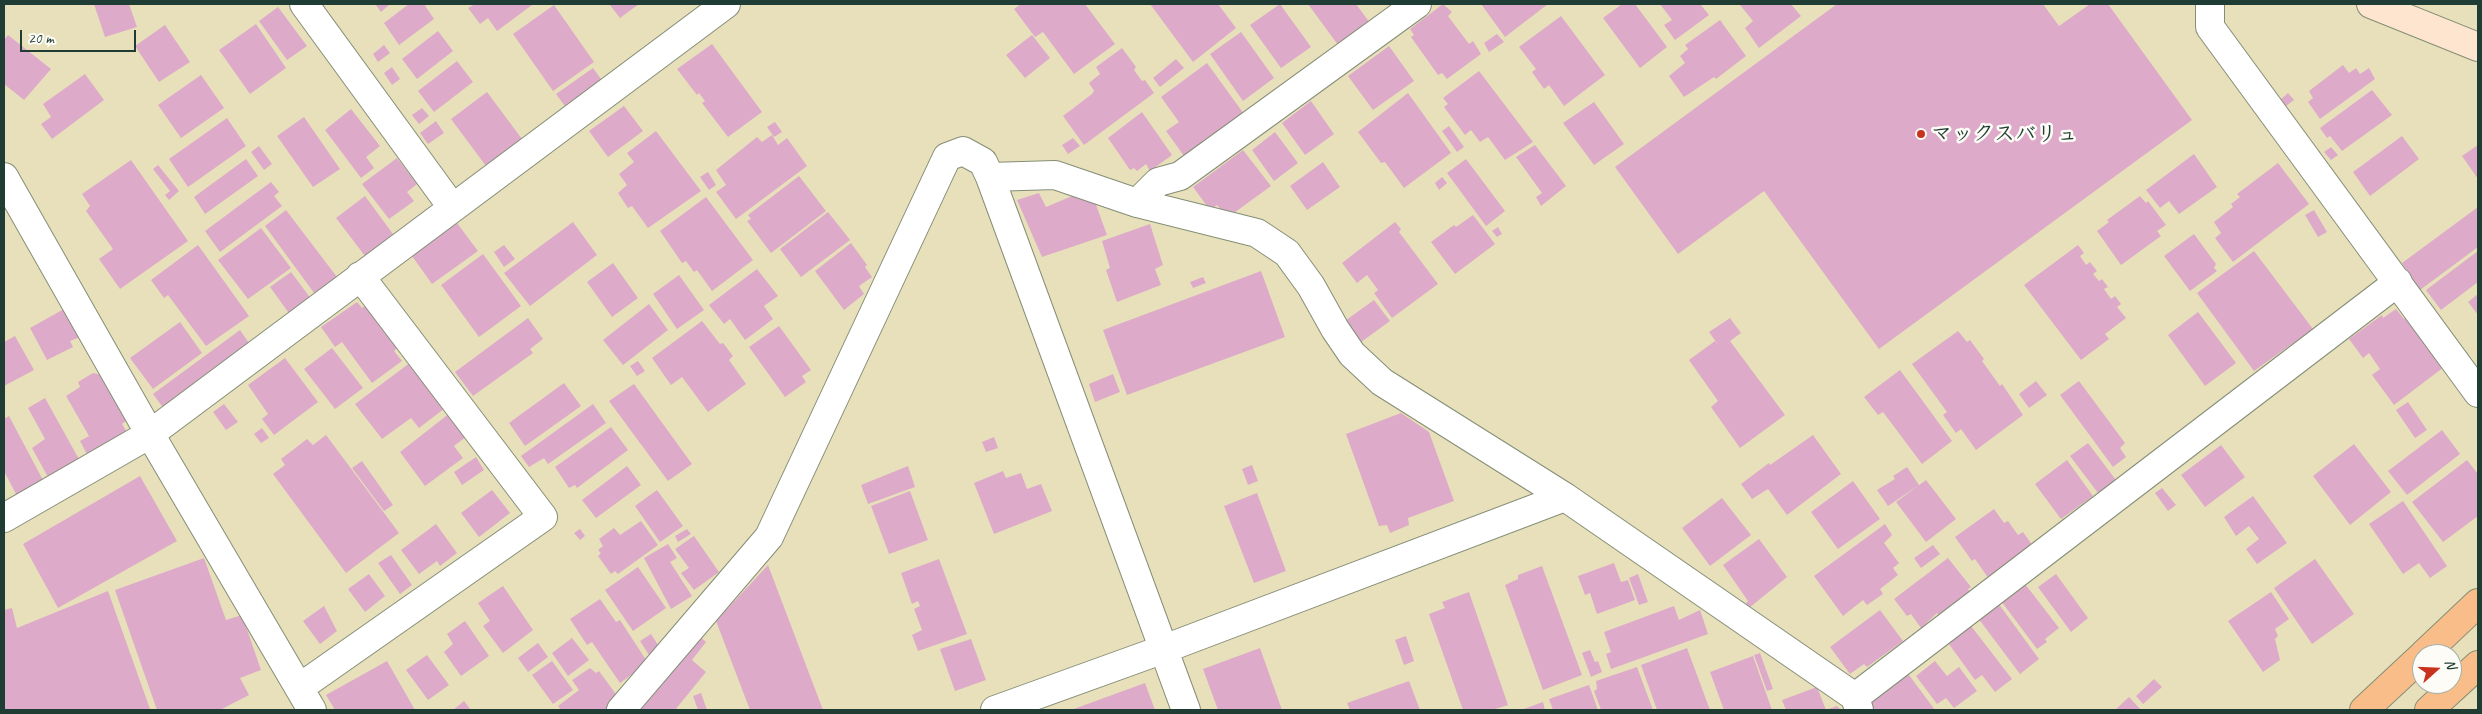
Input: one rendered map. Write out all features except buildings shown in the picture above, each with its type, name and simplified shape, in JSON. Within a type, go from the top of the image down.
[{"type":"main road","points":[[2435,644],[2478,603]]},
{"type":"main road","points":[[2364,710],[2412,665]]},
{"type":"main road","points":[[2429,710],[2478,665]]},
{"type":"street","points":[[304,4],[452,207]]},
{"type":"street","points":[[1137,203],[1158,182],[1180,176],[1386,13],[1417,4]]},
{"type":"street","points":[[2210,4],[2210,27],[2478,393]]},
{"type":"street","points":[[2371,4],[2478,47]]},
{"type":"street","points":[[4,518],[150,434],[718,6]]},
{"type":"street","points":[[621,710],[769,537],[947,157],[963,151],[983,162],[990,177],[1186,710]]},
{"type":"street","points":[[990,177],[1055,175],[1137,203],[1257,233],[1287,253],[1311,286],[1335,330],[1352,354],[1382,382],[1565,497],[1857,704],[2398,282]]},
{"type":"street","points":[[4,177],[150,434],[306,699],[542,517],[360,276]]},
{"type":"street","points":[[996,710],[1164,650],[1565,497]]},
{"type":"place","name":"マックスバリュ","points":[[1921,134]]}]
